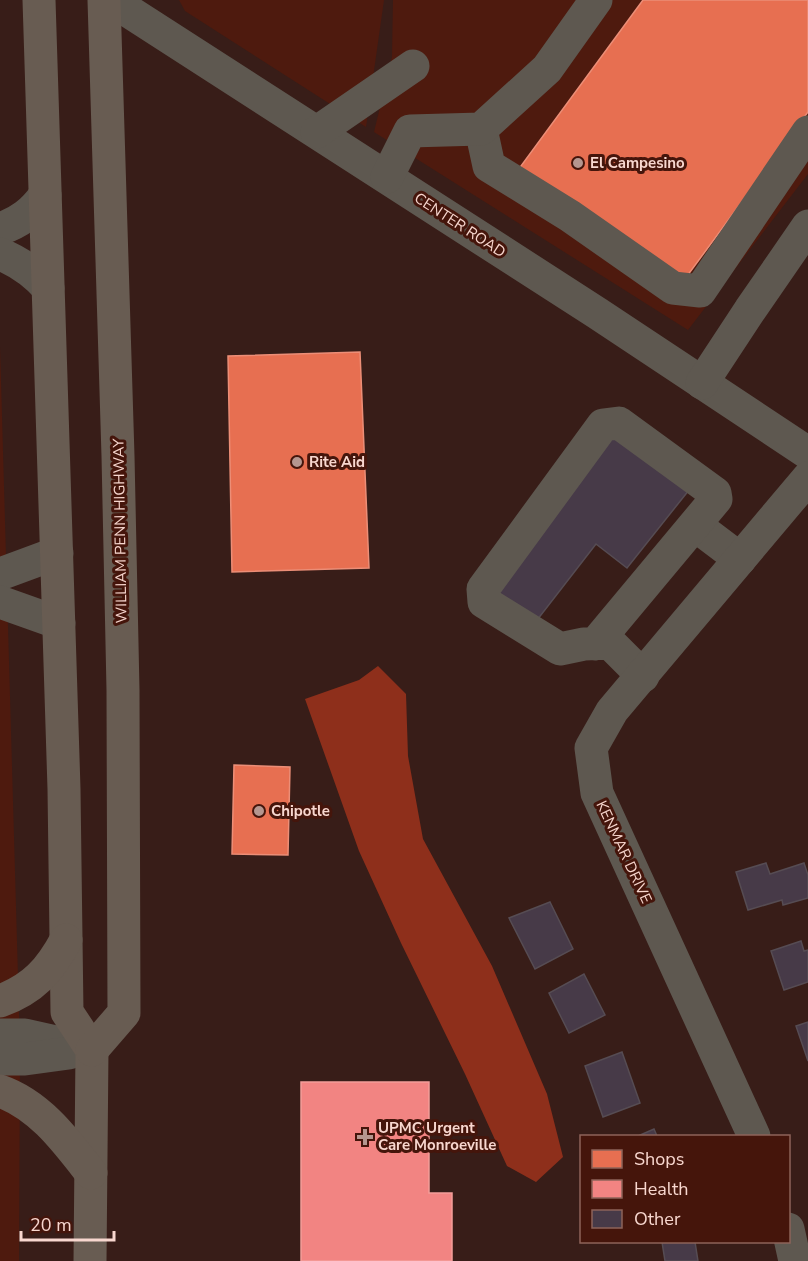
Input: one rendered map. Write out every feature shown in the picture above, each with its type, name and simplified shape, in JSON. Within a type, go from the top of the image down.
[{"type":"highway","points":[[39,0],[64,789],[67,1012],[92,1050],[90,1261]]},
{"type":"highway","name":"WILLIAM PENN HIGHWAY","points":[[92,1050],[124,1013],[123,679],[104,0]]},
{"type":"highway","points":[[0,1001],[34,983],[46,972],[66,940]]},
{"type":"highway","points":[[0,1091],[18,1100],[50,1124],[91,1173]]},
{"type":"street","name":"CENTER ROAD","points":[[111,0],[387,177],[808,453]]},
{"type":"street","points":[[387,177],[411,132],[481,129],[547,69],[596,0]]},
{"type":"street","points":[[317,132],[413,66]]},
{"type":"street","points":[[481,129],[489,166],[570,216],[673,288],[700,291],[808,132]]},
{"type":"street","points":[[0,229],[28,215],[45,195]]},
{"type":"street","points":[[702,383],[808,226]]},
{"type":"street","points":[[0,254],[27,267],[48,288]]},
{"type":"street","points":[[595,644],[716,499],[716,493],[619,423],[603,425],[483,589],[484,602],[560,648],[610,643],[643,676]]},
{"type":"street","name":"KENMAR DRIVE","points":[[753,1135],[597,793],[591,748],[612,711],[808,478]]},
{"type":"street","points":[[695,525],[740,559]]},
{"type":"street","points":[[0,574],[57,553]]},
{"type":"street","points":[[0,602],[59,623]]},
{"type":"street","points":[[0,1035],[25,1035],[92,1050]]},
{"type":"street","points":[[0,1059],[25,1059],[92,1050]]},
{"type":"street","points":[[790,1234],[795,1261]]},
{"type":"shaded area","points":[[179,0],[384,0],[366,127],[185,11]]},
{"type":"shaded area","points":[[393,0],[808,0],[808,174],[688,330],[374,132],[392,57]]},
{"type":"shaded area","points":[[0,346],[20,1047],[19,1261],[0,1261]]},
{"type":"shaded area","points":[[378,666],[406,694],[408,756],[423,839],[492,966],[547,1094],[563,1157],[536,1182],[507,1166],[359,851],[305,699],[359,680]]},
{"type":"building: Shops","points":[[643,0],[808,0],[808,112],[679,287],[518,170]]},
{"type":"building: Shops","name":"Rite Aid","points":[[360,352],[369,568],[232,572],[228,356]]},
{"type":"building: Shops","points":[[234,765],[290,767],[288,855],[232,854]]},
{"type":"building: Health","name":"UPMC Urgent Care Monroeville","points":[[301,1082],[429,1082],[429,1193],[452,1193],[452,1261],[301,1261]]},
{"type":"building: Other","points":[[614,431],[689,490],[627,568],[596,544],[534,624],[490,589]]},
{"type":"building: Other","points":[[766,863],[770,874],[804,863],[808,875],[808,898],[783,905],[782,900],[748,910],[736,872]]},
{"type":"building: Other","points":[[550,902],[573,949],[535,969],[509,918]]},
{"type":"building: Other","points":[[801,941],[804,951],[808,950],[808,982],[784,990],[771,951]]},
{"type":"building: Other","points":[[584,974],[605,1015],[569,1033],[549,993]]},
{"type":"building: Other","points":[[808,1022],[808,1061],[796,1026]]},
{"type":"building: Other","points":[[622,1052],[640,1103],[603,1117],[585,1066]]},
{"type":"building: Other","points":[[654,1129],[657,1135],[640,1135]]},
{"type":"building: Other","points":[[662,1243],[695,1243],[698,1261],[665,1261]]},
{"type":"place","name":"El Campesino","points":[[578,163]]},
{"type":"place","name":"Rite Aid","points":[[297,462]]},
{"type":"place","name":"Chipotle","points":[[259,811]]},
{"type":"place","name":"UPMC Urgent Care Monroeville","points":[[365,1137]]}]
